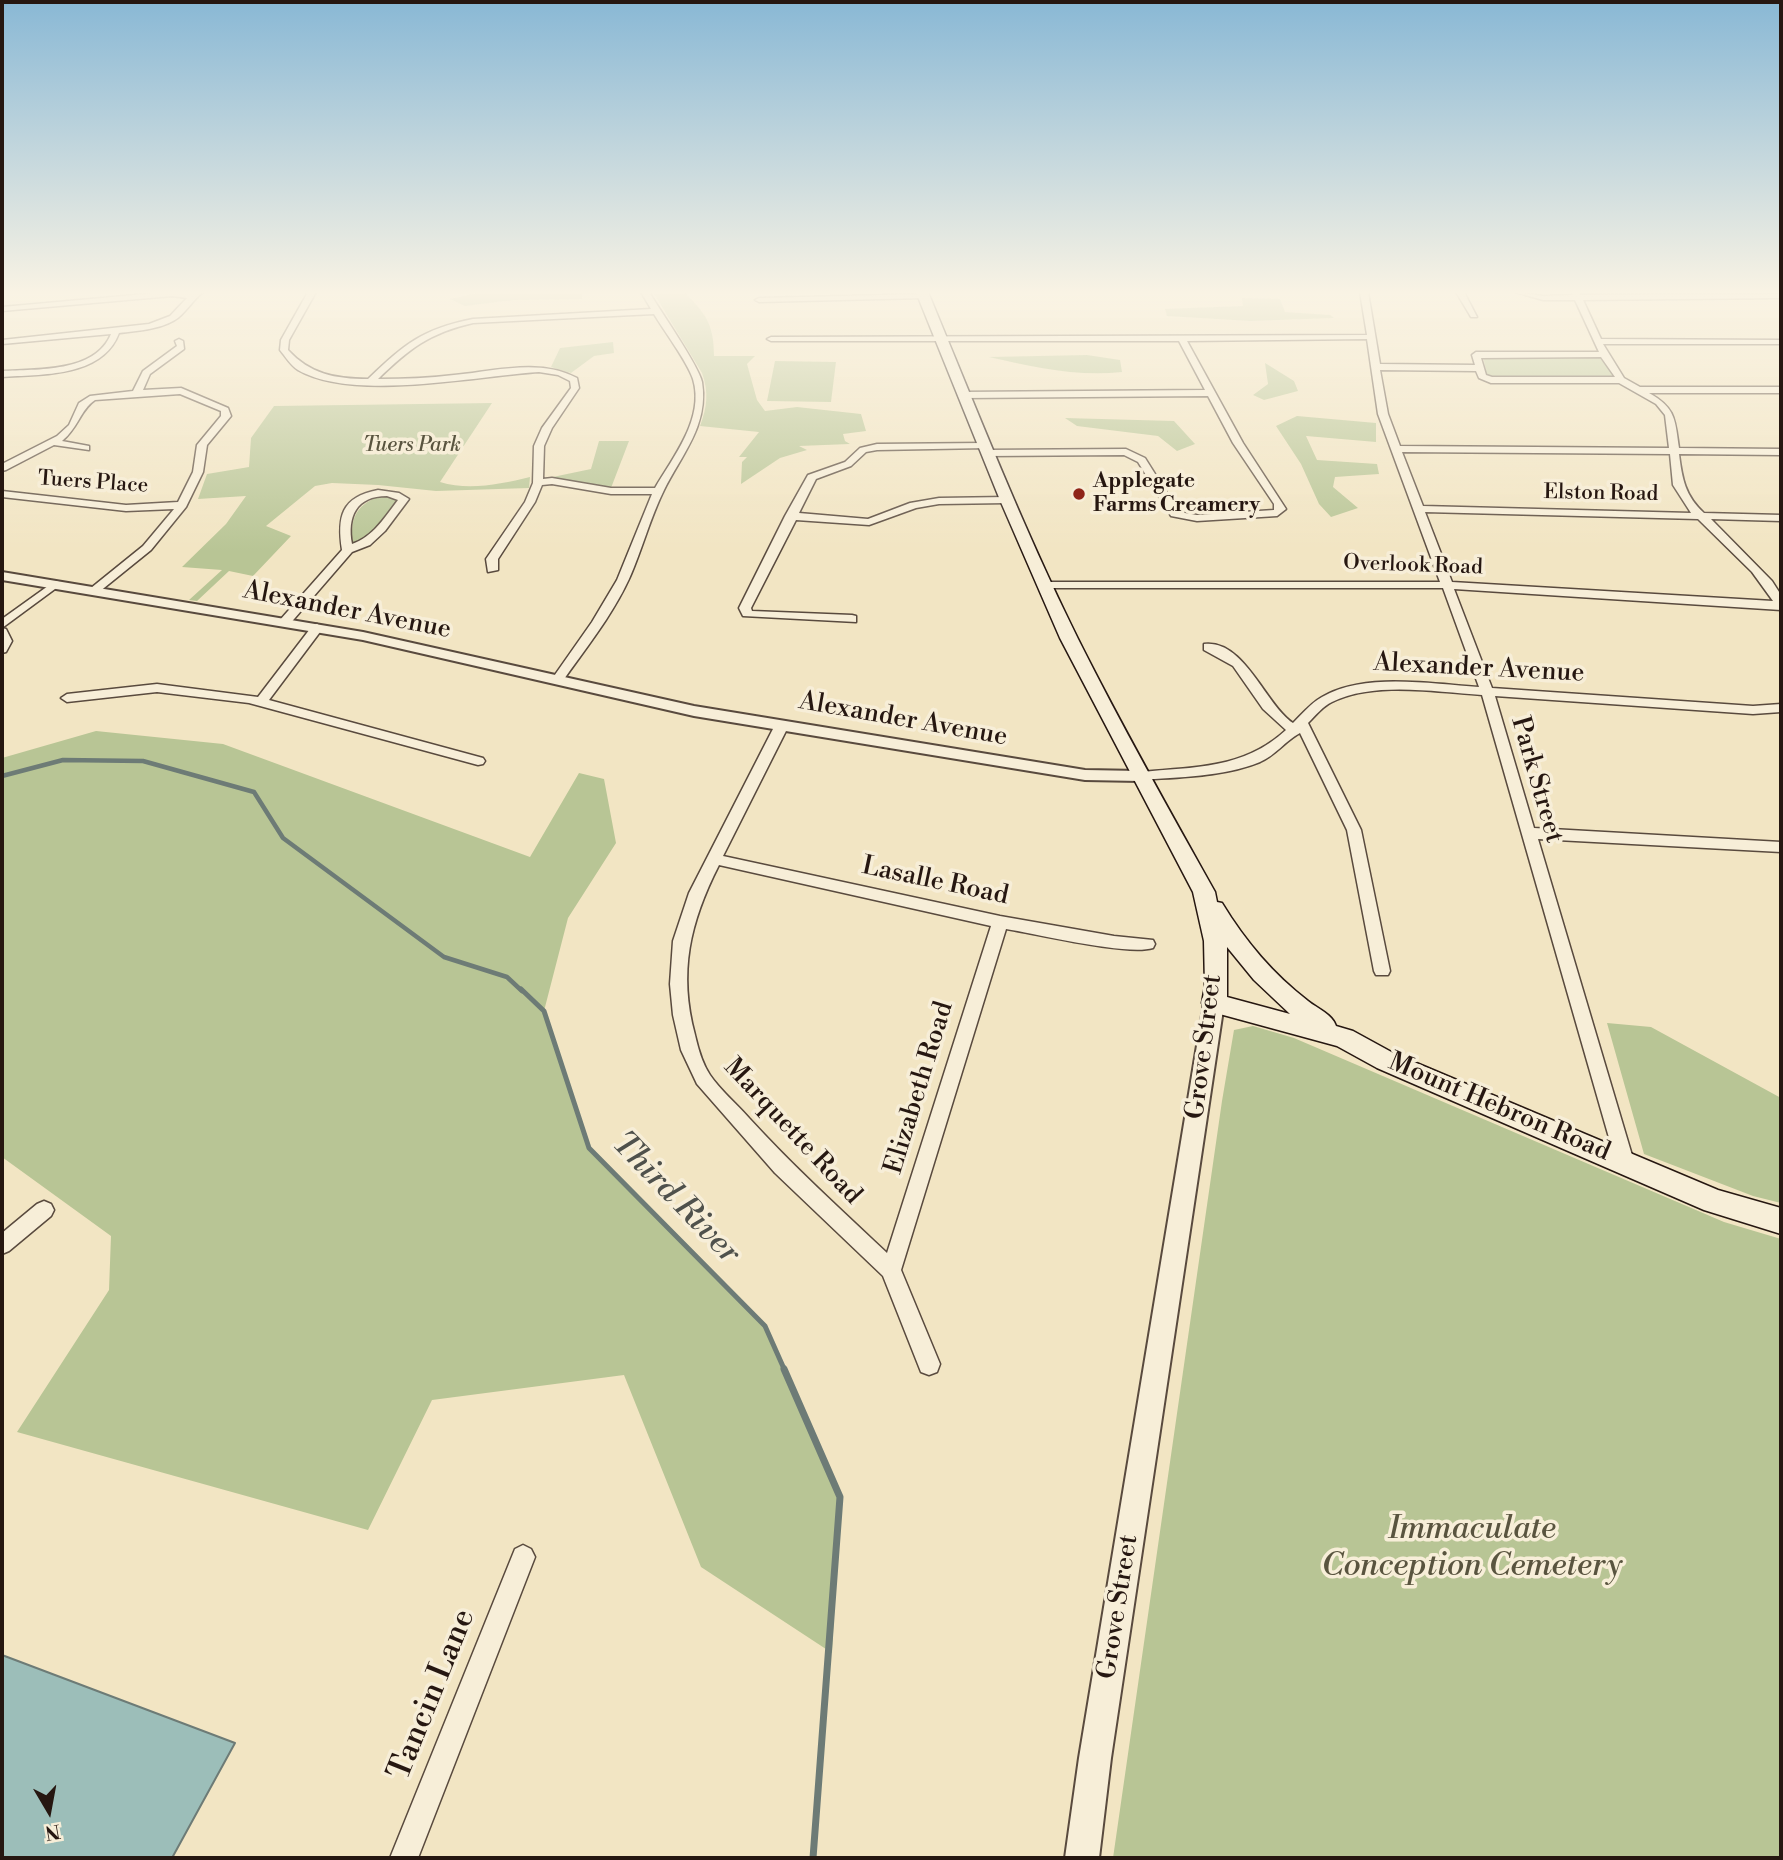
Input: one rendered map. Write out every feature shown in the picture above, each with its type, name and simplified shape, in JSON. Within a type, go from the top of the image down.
[{"type":"main road","name":"Grove Street","points":[[956,379],[1044,585],[1140,776],[1204,892],[1215,948],[1217,986],[1214,1003]]},
{"type":"main road","points":[[1204,892],[1225,929],[1259,972],[1303,1012],[1344,1038]]},
{"type":"main road","name":"Mount Hebron Road","points":[[1214,1003],[1344,1038],[1386,1061],[1714,1201],[1781,1221]]},
{"type":"street","points":[[137,393],[143,379]]},
{"type":"street","points":[[349,379],[371,382],[448,379]]},
{"type":"street","points":[[371,382],[374,379]]},
{"type":"street","points":[[492,570],[492,559],[530,502],[538,483],[539,446],[547,428],[575,388],[572,379]]},
{"type":"street","points":[[558,679],[598,622],[622,579],[658,491],[695,427],[699,402],[697,379]]},
{"type":"street","points":[[852,620],[747,614],[744,608],[812,477],[848,464],[863,450],[877,447],[1126,452],[1142,460],[1175,514],[1197,518],[1277,513],[1282,509],[1238,443],[1203,379]]},
{"type":"street","name":"Park Street","points":[[1378,379],[1383,414],[1395,449],[1487,691],[1625,1162]]},
{"type":"street","points":[[1488,379],[1621,380],[1659,402],[1670,415],[1678,485],[1691,507],[1780,601]]},
{"type":"street","points":[[1638,390],[1781,390]]},
{"type":"street","name":"Tuers Place","points":[[2,468],[53,442],[70,430],[86,401],[99,397],[181,391],[222,407],[226,412],[226,416],[202,444],[198,472],[182,505],[126,508],[2,494]]},
{"type":"street","points":[[963,395],[1211,393]]},
{"type":"street","points":[[53,442],[86,448]]},
{"type":"street","points":[[1395,449],[1781,452]]},
{"type":"street","points":[[538,483],[552,481],[611,491],[658,491]]},
{"type":"street","points":[[284,623],[348,550],[366,542],[382,529],[404,499],[394,493],[380,491],[357,501],[345,521],[348,550]]},
{"type":"street","points":[[790,516],[869,522],[914,505],[939,501],[1006,500]]},
{"type":"street","points":[[88,589],[138,556],[182,505]]},
{"type":"street","name":"Elston Road","points":[[1420,509],[1781,518]]},
{"type":"street","name":"Alexander Avenue","points":[[2,576],[317,628],[694,710],[1085,775],[1140,776],[1203,771],[1254,759],[1273,749],[1325,700],[1355,688],[1412,686],[1753,710],[1781,708]]},
{"type":"street","points":[[2,624],[55,584]]},
{"type":"street","name":"Overlook Road","points":[[1044,585],[1448,585],[1780,601]]},
{"type":"street","points":[[261,702],[317,628]]},
{"type":"street","points":[[2,632],[6,641],[2,649]]},
{"type":"street","points":[[1208,647],[1230,657],[1240,666],[1277,719],[1299,727],[1354,830],[1382,971]]},
{"type":"street","points":[[67,698],[157,688],[261,702],[478,761]]},
{"type":"street","name":"Marquette Road","points":[[782,724],[697,893],[681,941],[678,984],[681,1015],[690,1050],[703,1079],[782,1167],[891,1270],[929,1364]]},
{"type":"street","points":[[1528,833],[1781,847]]},
{"type":"street","name":"Lasalle Road","points":[[714,859],[1000,922],[1114,942],[1147,944]]},
{"type":"street","name":"Elizabeth Road","points":[[891,1270],[1000,922]]},
{"type":"street","name":"Grove Street","points":[[1082,1858],[1097,1745],[1214,1003]]},
{"type":"street","points":[[2,1245],[44,1210]]},
{"type":"street","name":"Tancin Lane","points":[[404,1858],[523,1557]]},
{"type":"green space","points":[[704,379],[751,379],[757,400],[765,411],[797,407],[861,414],[866,431],[843,434],[845,441],[850,444],[799,446],[807,450],[780,458],[741,484],[742,462],[747,457],[739,457],[759,432],[700,426],[706,387]]},
{"type":"green space","points":[[771,379],[834,379],[831,402],[767,401]]},
{"type":"green space","points":[[1267,379],[1290,379],[1298,391],[1264,400],[1253,395],[1268,384]]},
{"type":"green space","name":"Tuers Park","points":[[492,403],[440,482],[474,486],[530,477],[529,488],[436,491],[332,483],[315,486],[266,526],[291,536],[253,576],[229,571],[197,601],[189,600],[222,570],[182,567],[226,524],[246,496],[198,499],[207,474],[249,467],[251,438],[274,406]]},
{"type":"green space","points":[[1297,416],[1376,423],[1376,442],[1306,436],[1317,460],[1377,464],[1379,474],[1335,477],[1333,487],[1358,508],[1331,517],[1319,504],[1301,464],[1276,426]]},
{"type":"green space","points":[[1065,418],[1174,421],[1195,444],[1177,451],[1158,436],[1077,426]]},
{"type":"green space","points":[[599,441],[629,441],[611,488],[548,478],[591,469]]},
{"type":"green space","points":[[383,495],[399,499],[379,524],[359,543],[353,543],[352,526],[357,512],[367,502]]},
{"type":"green space","points":[[96,731],[223,744],[530,857],[579,773],[604,779],[616,843],[568,918],[544,1011],[589,1148],[765,1326],[840,1497],[832,1653],[701,1567],[624,1375],[432,1400],[368,1530],[17,1432],[109,1290],[111,1236],[2,1157],[2,758]]},
{"type":"green space","points":[[1607,1023],[1651,1027],[1781,1098],[1781,1203],[1753,1196],[1644,1154]]},
{"type":"green space","name":"Immaculate Conception Cemetery","points":[[1253,1026],[1294,1038],[1724,1222],[1781,1239],[1781,1858],[1113,1858],[1222,1101],[1234,1030]]},
{"type":"water","points":[[2,1655],[235,1743],[172,1858],[2,1858]]},
{"type":"waterway","name":"Third River","points":[[2,776],[63,760],[143,761],[254,792],[283,838],[444,957],[507,977],[522,991]]},
{"type":"waterway","name":"Third River","points":[[521,989],[544,1011],[589,1148],[765,1326],[785,1371]]},
{"type":"waterway","name":"Third River","points":[[784,1369],[840,1497],[813,1858]]},
{"type":"place","name":"Applegate Farms Creamery","points":[[1079,494]]}]
